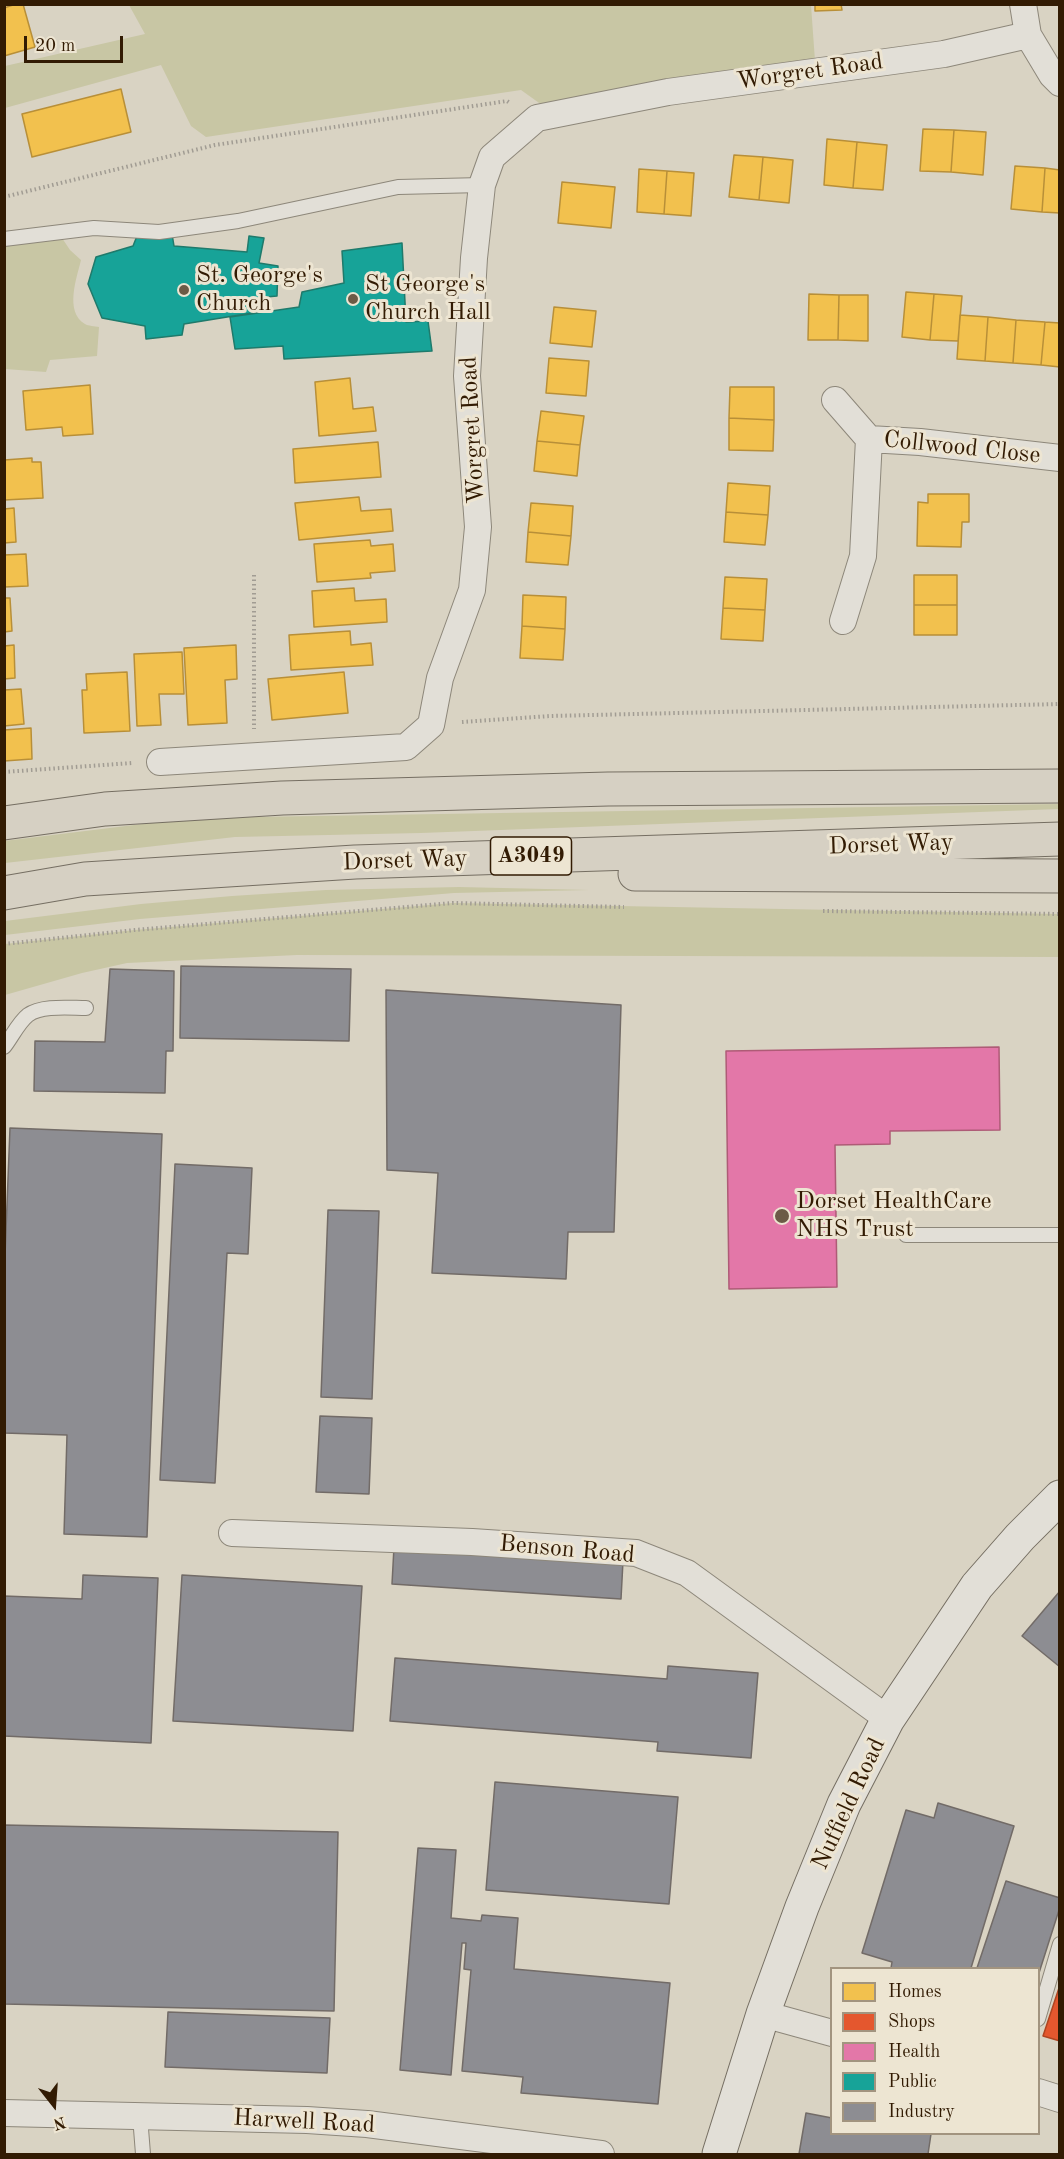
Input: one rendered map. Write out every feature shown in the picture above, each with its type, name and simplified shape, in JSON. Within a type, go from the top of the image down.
[{"type":"highway","points":[[4,823],[105,809],[282,798],[608,789],[1059,786]]},
{"type":"highway","name":"Dorset Way","points":[[4,893],[85,879],[417,859],[1059,839]]},
{"type":"highway","name":"A3049","points":[[417,859],[624,874],[1059,876]]},
{"type":"street","points":[[1023,4],[1028,35],[1059,83]]},
{"type":"street","name":"Worgret Road","points":[[431,724],[440,678],[471,590],[478,527],[468,376],[474,258],[482,185],[492,157],[537,118],[668,92],[944,54],[1028,35]]},
{"type":"street","points":[[835,400],[869,439]]},
{"type":"street","name":"Collwood Close","points":[[843,621],[863,556],[869,439],[1059,458]]},
{"type":"street","points":[[160,762],[406,747],[431,724]]},
{"type":"street","name":"Nuffield Road","points":[[719,2154],[762,2014],[844,1804],[888,1719],[977,1586],[1020,1536],[1059,1497]]},
{"type":"street","name":"Benson Road","points":[[232,1533],[472,1542],[636,1553],[687,1573],[888,1719]]},
{"type":"street","points":[[762,2014],[830,2033]]},
{"type":"street","points":[[1040,2093],[1059,2099]]},
{"type":"street","name":"Harwell Road","points":[[4,2113],[308,2120],[367,2124],[601,2154]]},
{"type":"lane","points":[[4,239],[94,228],[159,231],[238,220],[398,187],[482,185]]},
{"type":"lane","points":[[4,1047],[27,1016],[36,1011],[86,1008]]},
{"type":"lane","points":[[906,1235],[1059,1235]]},
{"type":"lane","points":[[1040,2012],[1059,1944]]},
{"type":"lane","points":[[140,2116],[143,2154]]},
{"type":"path","points":[[4,197],[215,145],[388,117],[507,101],[537,118]]},
{"type":"path","points":[[254,575],[254,756]]},
{"type":"path","points":[[431,724],[550,716],[1059,704]]},
{"type":"path","points":[[4,772],[160,762]]},
{"type":"path","points":[[4,944],[135,930],[453,903],[632,907]]},
{"type":"path","points":[[822,911],[1059,914]]},
{"type":"shaded area","points":[[129,5],[811,5],[815,61],[542,105],[521,90],[206,137],[191,126],[161,65],[5,108],[5,66],[145,34]]},
{"type":"shaded area","points":[[30,229],[58,232],[70,250],[81,260],[75,285],[73,303],[75,311],[85,324],[99,327],[97,356],[50,360],[46,372],[5,369],[4,232]]},
{"type":"shaded area","points":[[1060,804],[1059,809],[421,833],[235,837],[5,863],[4,841],[191,818]]},
{"type":"shaded area","points":[[459,887],[589,890],[454,893],[140,919],[5,935],[5,921],[141,904],[326,890]]},
{"type":"shaded area","points":[[453,903],[1059,914],[1059,957],[297,955],[127,963],[5,995],[5,944],[135,930]]},
{"type":"building: Homes","points":[[23,4],[35,47],[4,56],[4,8]]},
{"type":"building: Homes","points":[[815,4],[841,4],[842,10],[815,11]]},
{"type":"building: Homes","points":[[121,89],[131,132],[32,157],[22,114]]},
{"type":"building: Homes","points":[[923,129],[954,130],[951,172],[920,171]]},
{"type":"building: Homes","points":[[954,130],[986,132],[983,175],[951,172]]},
{"type":"building: Homes","points":[[827,139],[857,142],[853,188],[824,185]]},
{"type":"building: Homes","points":[[857,142],[887,145],[883,190],[853,188]]},
{"type":"building: Homes","points":[[734,155],[763,157],[759,200],[729,197]]},
{"type":"building: Homes","points":[[763,157],[793,160],[789,203],[759,200]]},
{"type":"building: Homes","points":[[1015,166],[1045,168],[1042,212],[1011,209]]},
{"type":"building: Homes","points":[[1045,168],[1060,170],[1060,213],[1042,212]]},
{"type":"building: Homes","points":[[639,169],[667,171],[664,214],[637,212]]},
{"type":"building: Homes","points":[[667,171],[694,173],[691,216],[664,214]]},
{"type":"building: Homes","points":[[562,182],[615,187],[611,228],[558,223]]},
{"type":"building: Homes","points":[[906,292],[934,294],[930,340],[902,337]]},
{"type":"building: Homes","points":[[809,294],[839,295],[838,340],[808,340]]},
{"type":"building: Homes","points":[[934,294],[962,296],[958,341],[930,340]]},
{"type":"building: Homes","points":[[839,295],[868,295],[868,341],[838,340]]},
{"type":"building: Homes","points":[[554,307],[596,311],[592,347],[550,343]]},
{"type":"building: Homes","points":[[960,315],[988,317],[985,361],[957,359]]},
{"type":"building: Homes","points":[[988,317],[1016,320],[1013,363],[985,361]]},
{"type":"building: Homes","points":[[1016,320],[1045,322],[1041,365],[1013,363]]},
{"type":"building: Homes","points":[[1045,322],[1060,323],[1060,367],[1041,365]]},
{"type":"building: Homes","points":[[549,358],[589,361],[586,396],[546,393]]},
{"type":"building: Homes","points":[[350,378],[353,409],[373,407],[376,431],[319,436],[315,382]]},
{"type":"building: Homes","points":[[90,385],[93,434],[63,436],[62,427],[26,430],[23,391]]},
{"type":"building: Homes","points":[[730,387],[774,387],[774,420],[729,418]]},
{"type":"building: Homes","points":[[541,411],[584,416],[580,445],[537,441]]},
{"type":"building: Homes","points":[[729,418],[774,420],[773,451],[729,450]]},
{"type":"building: Homes","points":[[537,441],[580,445],[577,476],[534,471]]},
{"type":"building: Homes","points":[[378,442],[381,477],[295,483],[293,449]]},
{"type":"building: Homes","points":[[32,458],[32,462],[41,462],[43,498],[4,500],[4,460]]},
{"type":"building: Homes","points":[[728,483],[770,486],[768,515],[726,512]]},
{"type":"building: Homes","points":[[928,494],[969,494],[969,522],[962,522],[961,547],[917,546],[918,502],[928,503]]},
{"type":"building: Homes","points":[[359,497],[361,511],[391,509],[393,531],[299,540],[295,503]]},
{"type":"building: Homes","points":[[531,503],[573,506],[571,536],[528,532]]},
{"type":"building: Homes","points":[[14,508],[16,542],[4,543],[4,509]]},
{"type":"building: Homes","points":[[726,512],[768,515],[765,545],[724,542]]},
{"type":"building: Homes","points":[[528,532],[571,536],[568,565],[526,562]]},
{"type":"building: Homes","points":[[370,540],[371,546],[393,544],[395,571],[370,573],[371,578],[317,582],[314,544]]},
{"type":"building: Homes","points":[[26,554],[28,586],[4,587],[4,555]]},
{"type":"building: Homes","points":[[914,575],[957,575],[957,605],[914,605]]},
{"type":"building: Homes","points":[[725,577],[767,579],[765,610],[723,608]]},
{"type":"building: Homes","points":[[354,588],[355,601],[386,599],[387,622],[314,627],[312,591]]},
{"type":"building: Homes","points":[[523,595],[566,597],[565,629],[522,626]]},
{"type":"building: Homes","points":[[4,598],[10,598],[12,631],[4,632]]},
{"type":"building: Homes","points":[[914,605],[957,605],[957,635],[914,635]]},
{"type":"building: Homes","points":[[723,608],[765,610],[763,641],[721,639]]},
{"type":"building: Homes","points":[[522,626],[565,629],[563,660],[520,658]]},
{"type":"building: Homes","points":[[350,631],[351,645],[371,643],[373,665],[291,670],[289,635]]},
{"type":"building: Homes","points":[[14,645],[15,678],[4,679],[4,646]]},
{"type":"building: Homes","points":[[236,645],[237,679],[225,680],[227,723],[188,725],[184,648]]},
{"type":"building: Homes","points":[[182,652],[184,694],[159,694],[161,725],[137,726],[134,654]]},
{"type":"building: Homes","points":[[127,672],[130,731],[84,733],[82,690],[87,690],[86,674]]},
{"type":"building: Homes","points":[[344,672],[348,713],[272,720],[268,679]]},
{"type":"building: Homes","points":[[21,689],[24,724],[4,726],[4,690]]},
{"type":"building: Homes","points":[[31,728],[32,759],[4,761],[4,730]]},
{"type":"building: Shops","points":[[1060,1985],[1060,2041],[1043,2036]]},
{"type":"building: Health","name":"Dorset HealthCare NHS Trust","points":[[999,1047],[1000,1130],[890,1131],[890,1144],[835,1145],[837,1287],[729,1289],[726,1051]]},
{"type":"building: Public","name":"St. George's Church","points":[[172,234],[174,246],[247,252],[249,236],[264,238],[259,263],[278,266],[277,296],[255,298],[258,312],[184,324],[182,335],[146,339],[145,326],[102,318],[88,284],[96,257],[133,246],[137,236]]},
{"type":"building: Public","name":"St George's Church Hall","points":[[402,243],[406,322],[428,321],[432,351],[284,359],[283,346],[235,349],[230,317],[299,307],[302,292],[344,283],[342,251]]},
{"type":"building: Industry","points":[[181,966],[351,969],[349,1041],[180,1038]]},
{"type":"building: Industry","points":[[110,969],[174,971],[173,1051],[166,1051],[165,1093],[34,1091],[35,1041],[105,1042]]},
{"type":"building: Industry","points":[[386,990],[621,1005],[614,1232],[568,1232],[566,1279],[432,1273],[438,1173],[387,1170]]},
{"type":"building: Industry","points":[[10,1128],[162,1134],[147,1537],[64,1534],[67,1435],[4,1433],[4,1281]]},
{"type":"building: Industry","points":[[175,1164],[252,1168],[248,1254],[227,1253],[215,1483],[160,1480]]},
{"type":"building: Industry","points":[[328,1210],[379,1211],[372,1399],[321,1397]]},
{"type":"building: Industry","points":[[320,1416],[372,1418],[369,1494],[316,1492]]},
{"type":"building: Industry","points":[[394,1547],[623,1561],[621,1599],[392,1584]]},
{"type":"building: Industry","points":[[83,1575],[158,1578],[151,1743],[4,1736],[4,1596],[82,1599]]},
{"type":"building: Industry","points":[[182,1575],[362,1586],[353,1731],[173,1721]]},
{"type":"building: Industry","points":[[1060,1591],[1060,1667],[1022,1636]]},
{"type":"building: Industry","points":[[395,1658],[667,1679],[668,1666],[758,1673],[751,1758],[657,1751],[658,1742],[390,1721]]},
{"type":"building: Industry","points":[[495,1782],[678,1797],[669,1904],[486,1890]]},
{"type":"building: Industry","points":[[938,1803],[1014,1826],[971,1967],[891,1967],[892,1962],[862,1953],[906,1810],[934,1818]]},
{"type":"building: Industry","points":[[4,1825],[338,1832],[334,2011],[4,2004]]},
{"type":"building: Industry","points":[[418,1848],[456,1850],[451,1918],[481,1921],[482,1915],[518,1918],[514,1969],[670,1983],[658,2104],[521,2093],[523,2077],[462,2071],[471,1970],[464,1969],[466,1943],[462,1943],[451,2075],[400,2070]]},
{"type":"building: Industry","points":[[1006,1881],[1060,1898],[1060,1907],[1040,1970],[1040,1967],[977,1967]]},
{"type":"building: Industry","points":[[168,2012],[330,2018],[327,2073],[165,2067]]},
{"type":"building: Industry","points":[[806,2113],[830,2118],[830,2135],[931,2135],[928,2154],[799,2154]]},
{"type":"place","name":"St. George's Church","points":[[184,290]]},
{"type":"place","name":"St George's Church Hall","points":[[353,299]]},
{"type":"place","name":"Dorset HealthCare NHS Trust","points":[[782,1216]]}]
